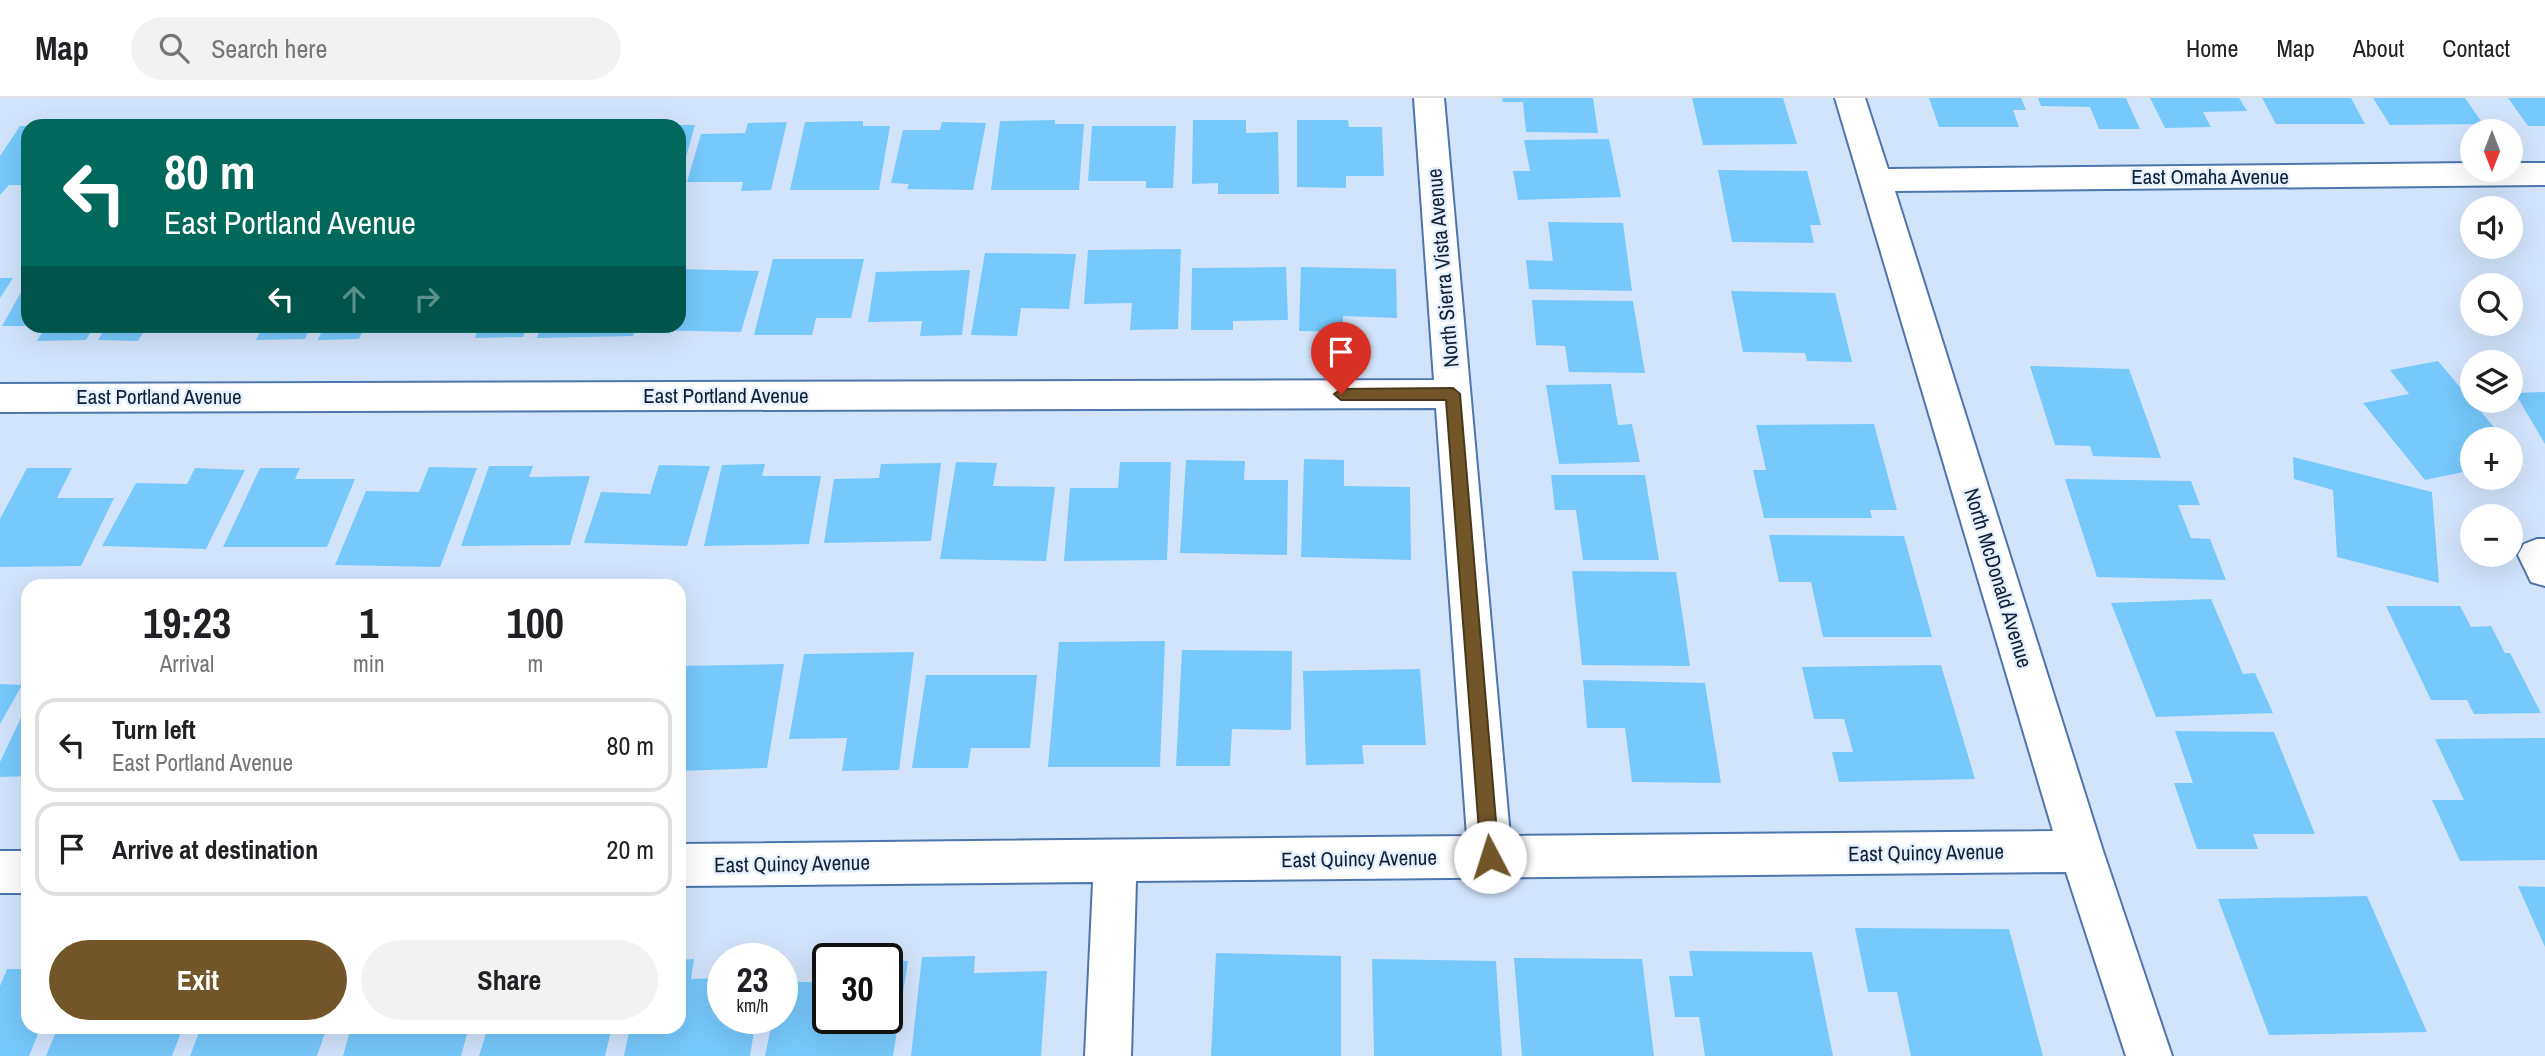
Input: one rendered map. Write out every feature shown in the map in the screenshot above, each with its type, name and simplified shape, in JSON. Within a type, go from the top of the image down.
[{"type":"street","name":"North Sierra Vista Avenue","points":[[1429,98],[1490,857]]},
{"type":"street","name":"North McDonald Avenue","points":[[1850,98],[2081,851],[2149,1056]]},
{"type":"street","name":"East Omaha Avenue","points":[[1875,180],[2545,174]]},
{"type":"street","name":"East Portland Avenue","points":[[0,398],[1453,394]]},
{"type":"street","name":"East Quincy Avenue","points":[[686,866],[2081,851]]},
{"type":"street","points":[[1108,1056],[1115,861]]},
{"type":"street","points":[[0,872],[21,872]]},
{"type":"building","points":[[1502,98],[1593,98],[1598,133],[1526,132],[1523,102],[1503,102]]},
{"type":"building","points":[[1692,98],[1783,98],[1797,144],[1703,145]]},
{"type":"building","points":[[1929,98],[2021,98],[2026,110],[2013,110],[2019,127],[1939,127]]},
{"type":"building","points":[[2038,98],[2126,98],[2140,129],[2099,129],[2090,107],[2041,106]]},
{"type":"building","points":[[2150,98],[2239,98],[2247,111],[2203,112],[2211,127],[2165,128]]},
{"type":"building","points":[[2262,98],[2351,98],[2365,124],[2276,124]]},
{"type":"building","points":[[2373,98],[2465,98],[2480,119],[2460,119],[2460,124],[2390,125]]},
{"type":"building","points":[[2508,98],[2545,98],[2545,126],[2528,126]]},
{"type":"building","points":[[1055,120],[1055,124],[1084,124],[1079,190],[991,190],[1000,121]]},
{"type":"building","points":[[1193,120],[1246,120],[1246,133],[1278,132],[1279,194],[1218,194],[1218,183],[1192,184]]},
{"type":"building","points":[[1297,120],[1348,120],[1349,127],[1382,127],[1384,176],[1346,176],[1346,188],[1297,187]]},
{"type":"building","points":[[863,121],[863,126],[890,126],[879,190],[790,190],[805,122]]},
{"type":"building","points":[[787,122],[771,190],[741,191],[743,182],[687,182],[701,134],[745,133],[748,123]]},
{"type":"building","points":[[942,122],[986,123],[973,190],[907,189],[909,184],[891,183],[903,130],[940,130]]},
{"type":"building","points":[[686,125],[695,125],[686,157]]},
{"type":"building","points":[[21,126],[21,185],[9,185],[0,195],[0,156]]},
{"type":"building","points":[[1092,126],[1176,126],[1173,188],[1146,188],[1146,181],[1088,181]]},
{"type":"building","points":[[1609,139],[1621,197],[1518,200],[1513,171],[1530,171],[1524,140]]},
{"type":"building","points":[[1718,170],[1807,171],[1821,225],[1810,225],[1814,243],[1732,242]]},
{"type":"building","points":[[1548,222],[1623,223],[1632,291],[1529,289],[1526,260],[1553,261]]},
{"type":"building","points":[[1181,249],[1178,329],[1130,330],[1132,303],[1084,304],[1088,250]]},
{"type":"building","points":[[985,253],[1076,254],[1069,309],[1021,308],[1017,336],[971,335]]},
{"type":"building","points":[[773,259],[864,259],[851,318],[816,318],[812,335],[754,335]]},
{"type":"building","points":[[1286,267],[1288,320],[1233,321],[1233,330],[1191,330],[1192,268]]},
{"type":"building","points":[[1301,267],[1396,269],[1397,318],[1343,316],[1343,332],[1299,331]]},
{"type":"building","points":[[686,269],[759,271],[741,332],[686,331]]},
{"type":"building","points":[[970,270],[962,335],[920,336],[922,321],[868,322],[876,272]]},
{"type":"building","points":[[0,278],[13,278],[0,298]]},
{"type":"building","points":[[1731,291],[1835,293],[1852,362],[1807,361],[1805,353],[1743,352]]},
{"type":"building","points":[[21,292],[21,326],[2,326]]},
{"type":"building","points":[[1532,300],[1633,301],[1645,373],[1569,372],[1565,346],[1536,345]]},
{"type":"building","points":[[42,333],[90,333],[86,340],[37,341]]},
{"type":"building","points":[[102,333],[143,333],[138,341],[98,340]]},
{"type":"building","points":[[260,333],[308,333],[305,339],[256,340]]},
{"type":"building","points":[[321,333],[362,333],[359,339],[318,340]]},
{"type":"building","points":[[477,333],[524,333],[523,337],[475,338]]},
{"type":"building","points":[[539,333],[634,333],[633,336],[537,338]]},
{"type":"building","points":[[2438,361],[2460,387],[2460,413],[2482,413],[2494,427],[2460,427],[2460,473],[2425,480],[2363,403],[2409,394],[2390,370]]},
{"type":"building","points":[[2030,366],[2129,369],[2161,458],[2093,456],[2090,446],[2055,445]]},
{"type":"building","points":[[1611,384],[1618,425],[1632,424],[1640,462],[1559,464],[1546,385]]},
{"type":"building","points":[[2545,392],[2545,444],[2523,407],[2523,393]]},
{"type":"building","points":[[1874,424],[1897,510],[1870,510],[1872,518],[1764,518],[1753,470],[1766,470],[1756,425]]},
{"type":"building","points":[[2293,457],[2432,492],[2439,583],[2337,557],[2333,490],[2294,479]]},
{"type":"building","points":[[1304,459],[1344,460],[1344,486],[1410,487],[1411,560],[1301,557]]},
{"type":"building","points":[[1186,460],[1245,461],[1244,480],[1288,480],[1287,555],[1180,553]]},
{"type":"building","points":[[956,462],[997,463],[993,486],[1055,487],[1046,561],[940,559]]},
{"type":"building","points":[[1120,462],[1171,462],[1167,560],[1064,561],[1070,488],[1118,488]]},
{"type":"building","points":[[941,463],[931,541],[824,543],[834,479],[879,478],[881,464]]},
{"type":"building","points":[[765,464],[762,476],[821,476],[809,544],[704,546],[722,465]]},
{"type":"building","points":[[659,465],[710,466],[687,546],[584,543],[601,492],[650,494]]},
{"type":"building","points":[[489,466],[533,466],[529,477],[590,476],[570,545],[461,546]]},
{"type":"building","points":[[429,467],[477,468],[440,567],[335,565],[366,491],[419,492]]},
{"type":"building","points":[[27,468],[72,468],[57,498],[114,498],[81,566],[0,567],[0,519]]},
{"type":"building","points":[[195,468],[245,470],[206,549],[102,546],[136,483],[187,484]]},
{"type":"building","points":[[260,468],[300,468],[295,479],[355,479],[327,547],[223,547]]},
{"type":"building","points":[[1551,475],[1645,475],[1659,560],[1583,560],[1576,510],[1555,510]]},
{"type":"building","points":[[2065,479],[2191,481],[2200,505],[2178,505],[2191,538],[2210,539],[2226,580],[2097,577]]},
{"type":"building","points":[[1769,535],[1904,536],[1932,637],[1823,637],[1811,582],[1779,582]]},
{"type":"building","points":[[1572,571],[1676,572],[1690,666],[1582,665]]},
{"type":"building","points":[[2211,599],[2243,674],[2255,673],[2273,713],[2156,717],[2111,603]]},
{"type":"building","points":[[2386,606],[2460,606],[2471,627],[2491,626],[2505,653],[2510,653],[2541,713],[2474,714],[2467,700],[2431,700]]},
{"type":"building","points":[[1165,641],[1160,767],[1048,767],[1059,642]]},
{"type":"building","points":[[1182,650],[1292,651],[1291,730],[1232,729],[1230,766],[1176,766]]},
{"type":"building","points":[[914,652],[899,770],[842,771],[847,738],[789,739],[804,654]]},
{"type":"building","points":[[784,664],[767,768],[686,771],[686,666]]},
{"type":"building","points":[[1941,665],[1975,779],[1839,782],[1832,752],[1853,752],[1844,719],[1814,719],[1802,667]]},
{"type":"building","points":[[1420,669],[1426,745],[1362,745],[1364,764],[1306,765],[1303,671]]},
{"type":"building","points":[[926,675],[1037,675],[1030,748],[971,748],[968,768],[912,768]]},
{"type":"building","points":[[1583,680],[1705,683],[1721,783],[1632,782],[1625,728],[1587,728]]},
{"type":"building","points":[[0,684],[21,685],[21,687],[0,724]]},
{"type":"building","points":[[21,718],[21,776],[0,777],[0,762]]},
{"type":"building","points":[[2175,731],[2274,732],[2315,834],[2253,834],[2258,849],[2197,849],[2174,783],[2193,783]]},
{"type":"building","points":[[2545,738],[2545,860],[2460,861],[2432,800],[2464,800],[2435,739]]},
{"type":"building","points":[[2518,886],[2545,887],[2545,947]]},
{"type":"building","points":[[2367,896],[2427,1032],[2269,1035],[2218,899]]},
{"type":"building","points":[[1855,928],[2009,929],[2043,1056],[1911,1056],[1897,992],[1868,992]]},
{"type":"building","points":[[1689,951],[1812,952],[1833,1056],[1705,1056],[1699,1017],[1675,1017],[1669,976],[1693,976]]},
{"type":"building","points":[[1216,953],[1341,956],[1341,1056],[1211,1056]]},
{"type":"building","points":[[975,956],[974,973],[1047,971],[1041,1056],[911,1056],[922,957]]},
{"type":"building","points":[[1514,958],[1642,959],[1654,1056],[1522,1056]]},
{"type":"building","points":[[694,959],[691,979],[707,978],[707,1034],[753,1034],[750,1056],[624,1056],[629,1034],[686,1034],[686,960]]},
{"type":"building","points":[[1372,959],[1496,961],[1502,1056],[1374,1056]]},
{"type":"building","points":[[903,961],[908,961],[903,993]]},
{"type":"building","points":[[7,969],[21,969],[21,1034],[38,1034],[29,1056],[0,1056],[0,986]]},
{"type":"building","points":[[798,982],[812,982],[812,1034],[896,1034],[893,1056],[765,1056],[770,1034],[798,1034]]},
{"type":"building","points":[[55,1034],[180,1034],[172,1056],[46,1056]]},
{"type":"building","points":[[198,1034],[325,1034],[317,1056],[190,1056]]},
{"type":"building","points":[[349,1034],[467,1034],[461,1056],[343,1056]]},
{"type":"building","points":[[486,1034],[610,1034],[605,1056],[479,1056]]},
{"type":"route","points":[[1341,394],[1453,394],[1490,857]]}]
